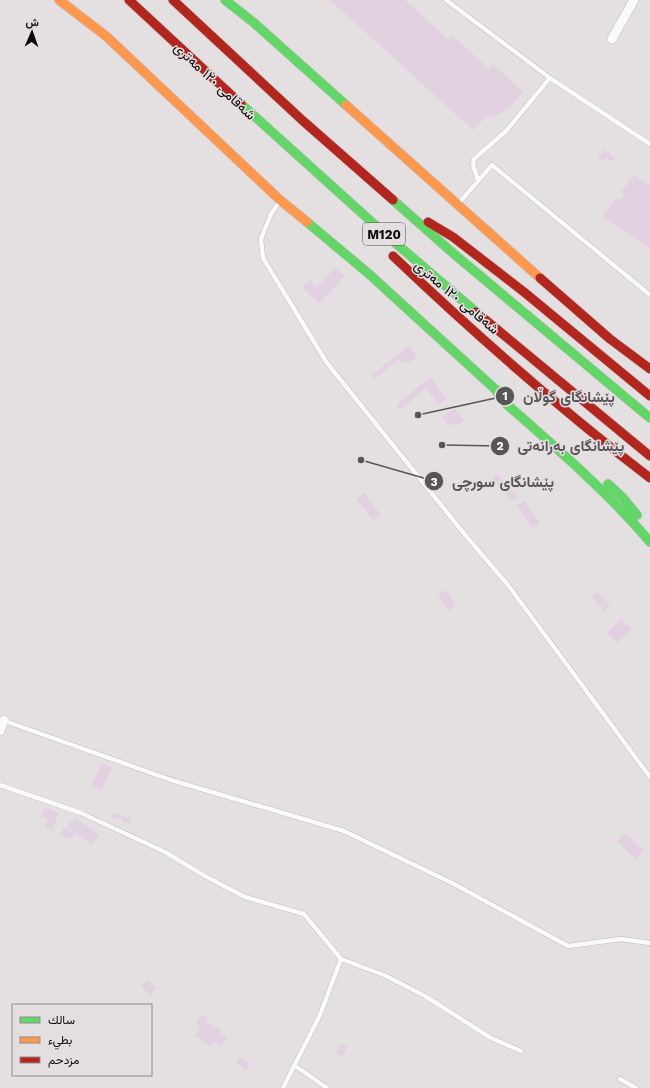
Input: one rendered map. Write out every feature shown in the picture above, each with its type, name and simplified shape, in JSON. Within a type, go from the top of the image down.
[{"type":"main road","points":[[59,0],[106,36],[280,200],[369,274],[495,389],[503,401],[596,483],[638,527],[650,542]]},
{"type":"main road","points":[[75,0],[106,36]]},
{"type":"main road","points":[[120,0],[125,4],[138,9]]},
{"type":"main road","name":"شەقامی ١٢٠ مەتری","points":[[129,0],[234,99],[360,213],[456,296],[650,456]]},
{"type":"main road","name":"M120","points":[[173,0],[302,120],[404,211],[519,310],[650,418]]},
{"type":"main road","points":[[186,0],[202,17],[221,45]]},
{"type":"main road","points":[[225,0],[253,22],[458,204],[522,263],[610,339],[650,369]]},
{"type":"main road","points":[[236,0],[253,22]]},
{"type":"main road","points":[[404,211],[453,237],[524,292],[650,396]]},
{"type":"main road","points":[[360,213],[377,237],[395,258],[457,317],[606,444],[650,478]]},
{"type":"main road","points":[[492,235],[524,258],[585,309],[650,359]]},
{"type":"main road","points":[[495,389],[509,396],[623,498],[650,530]]},
{"type":"main road","points":[[606,444],[650,486]]},
{"type":"street","points":[[612,39],[634,0]]},
{"type":"street","points":[[0,731],[2,720]]},
{"type":"lane","points":[[446,0],[550,78],[650,144]]},
{"type":"lane","points":[[478,180],[473,165],[474,159],[506,131],[550,78]]},
{"type":"lane","points":[[458,204],[492,165],[650,295]]},
{"type":"lane","points":[[280,200],[270,214],[261,239],[263,258],[327,363],[461,530],[508,585],[650,778]]},
{"type":"lane","points":[[2,720],[171,780],[344,831],[454,884],[568,946],[621,939],[650,944]]},
{"type":"lane","points":[[0,786],[81,813],[165,852],[205,876],[245,897],[304,914],[341,959],[384,975],[424,996],[491,1038],[521,1051]]},
{"type":"lane","points":[[283,1088],[320,1015],[341,959]]},
{"type":"lane","points":[[294,1065],[327,1088]]},
{"type":"lane","points":[[620,1079],[636,1088]]},
{"type":"building","points":[[330,0],[405,0],[448,39],[452,35],[489,69],[493,64],[523,92],[510,108],[495,116],[485,118],[473,130]]},
{"type":"building","points":[[604,150],[615,158],[612,162],[606,158],[603,162],[598,158]]},
{"type":"building","points":[[634,175],[650,186],[650,249],[603,216],[616,197],[620,200],[624,195],[621,192]]},
{"type":"building","points":[[335,268],[345,276],[319,304],[302,287],[310,280],[317,287]]},
{"type":"building","points":[[408,346],[418,356],[408,363],[397,360],[375,379],[372,375]]},
{"type":"building","points":[[430,377],[446,398],[439,405],[426,388],[400,410],[396,405]]},
{"type":"building","points":[[454,409],[464,420],[458,425],[447,423],[442,417]]},
{"type":"building","points":[[497,474],[518,497],[512,501],[492,478]]},
{"type":"building","points":[[364,493],[381,515],[373,520],[356,499]]},
{"type":"building","points":[[524,501],[540,524],[532,528],[517,506]]},
{"type":"building","points":[[446,590],[456,605],[449,611],[438,596]]},
{"type":"building","points":[[597,591],[610,605],[604,611],[591,596]]},
{"type":"building","points":[[621,619],[632,629],[617,643],[607,633]]},
{"type":"building","points":[[102,763],[112,768],[101,790],[91,785]]},
{"type":"building","points":[[45,807],[59,813],[52,830],[45,827],[48,819],[41,816]]},
{"type":"building","points":[[113,813],[121,815],[119,820],[111,817]]},
{"type":"building","points":[[122,816],[131,819],[130,824],[121,820]]},
{"type":"building","points":[[76,818],[99,835],[92,845],[68,827],[70,821],[73,822]]},
{"type":"building","points":[[65,827],[74,833],[70,840],[60,834]]},
{"type":"building","points":[[625,833],[643,850],[636,859],[617,841]]},
{"type":"building","points":[[148,980],[157,989],[150,995],[141,986]]},
{"type":"building","points":[[202,1014],[208,1018],[206,1021],[221,1030],[219,1033],[227,1038],[221,1046],[214,1041],[211,1046],[195,1036],[201,1026],[196,1023]]},
{"type":"building","points":[[341,1043],[347,1047],[342,1057],[336,1053]]},
{"type":"building","points":[[240,1057],[250,1064],[246,1070],[236,1063]]},
{"type":"traffic: fast","points":[[225,0],[253,22],[346,105]]},
{"type":"traffic: fast","points":[[241,104],[385,234],[476,312]]},
{"type":"traffic: fast","points":[[393,200],[454,254],[650,418]]},
{"type":"traffic: fast","points":[[307,222],[369,274],[495,389],[503,393]]},
{"type":"traffic: fast","points":[[495,389],[503,401],[598,486],[650,542]]},
{"type":"traffic: fast","points":[[608,484],[623,498],[637,515]]},
{"type":"traffic: slow","points":[[59,0],[106,36],[280,200],[307,222]]},
{"type":"traffic: slow","points":[[346,105],[540,278]]},
{"type":"traffic: jam","points":[[129,0],[241,104]]},
{"type":"traffic: jam","points":[[173,0],[302,120],[393,200]]},
{"type":"traffic: jam","points":[[428,222],[453,237],[524,292],[650,396]]},
{"type":"traffic: jam","points":[[393,256],[518,370],[583,425],[650,478]]},
{"type":"traffic: jam","points":[[540,278],[610,339],[650,369]]},
{"type":"traffic: jam","points":[[476,312],[650,456]]},
{"type":"place","name":"پێشانگای گوڵان","points":[[418,415]]},
{"type":"place","name":"پێشانگای بەرانەتی","points":[[442,445]]},
{"type":"place","name":"پێشانگای سورچی","points":[[361,460]]}]
